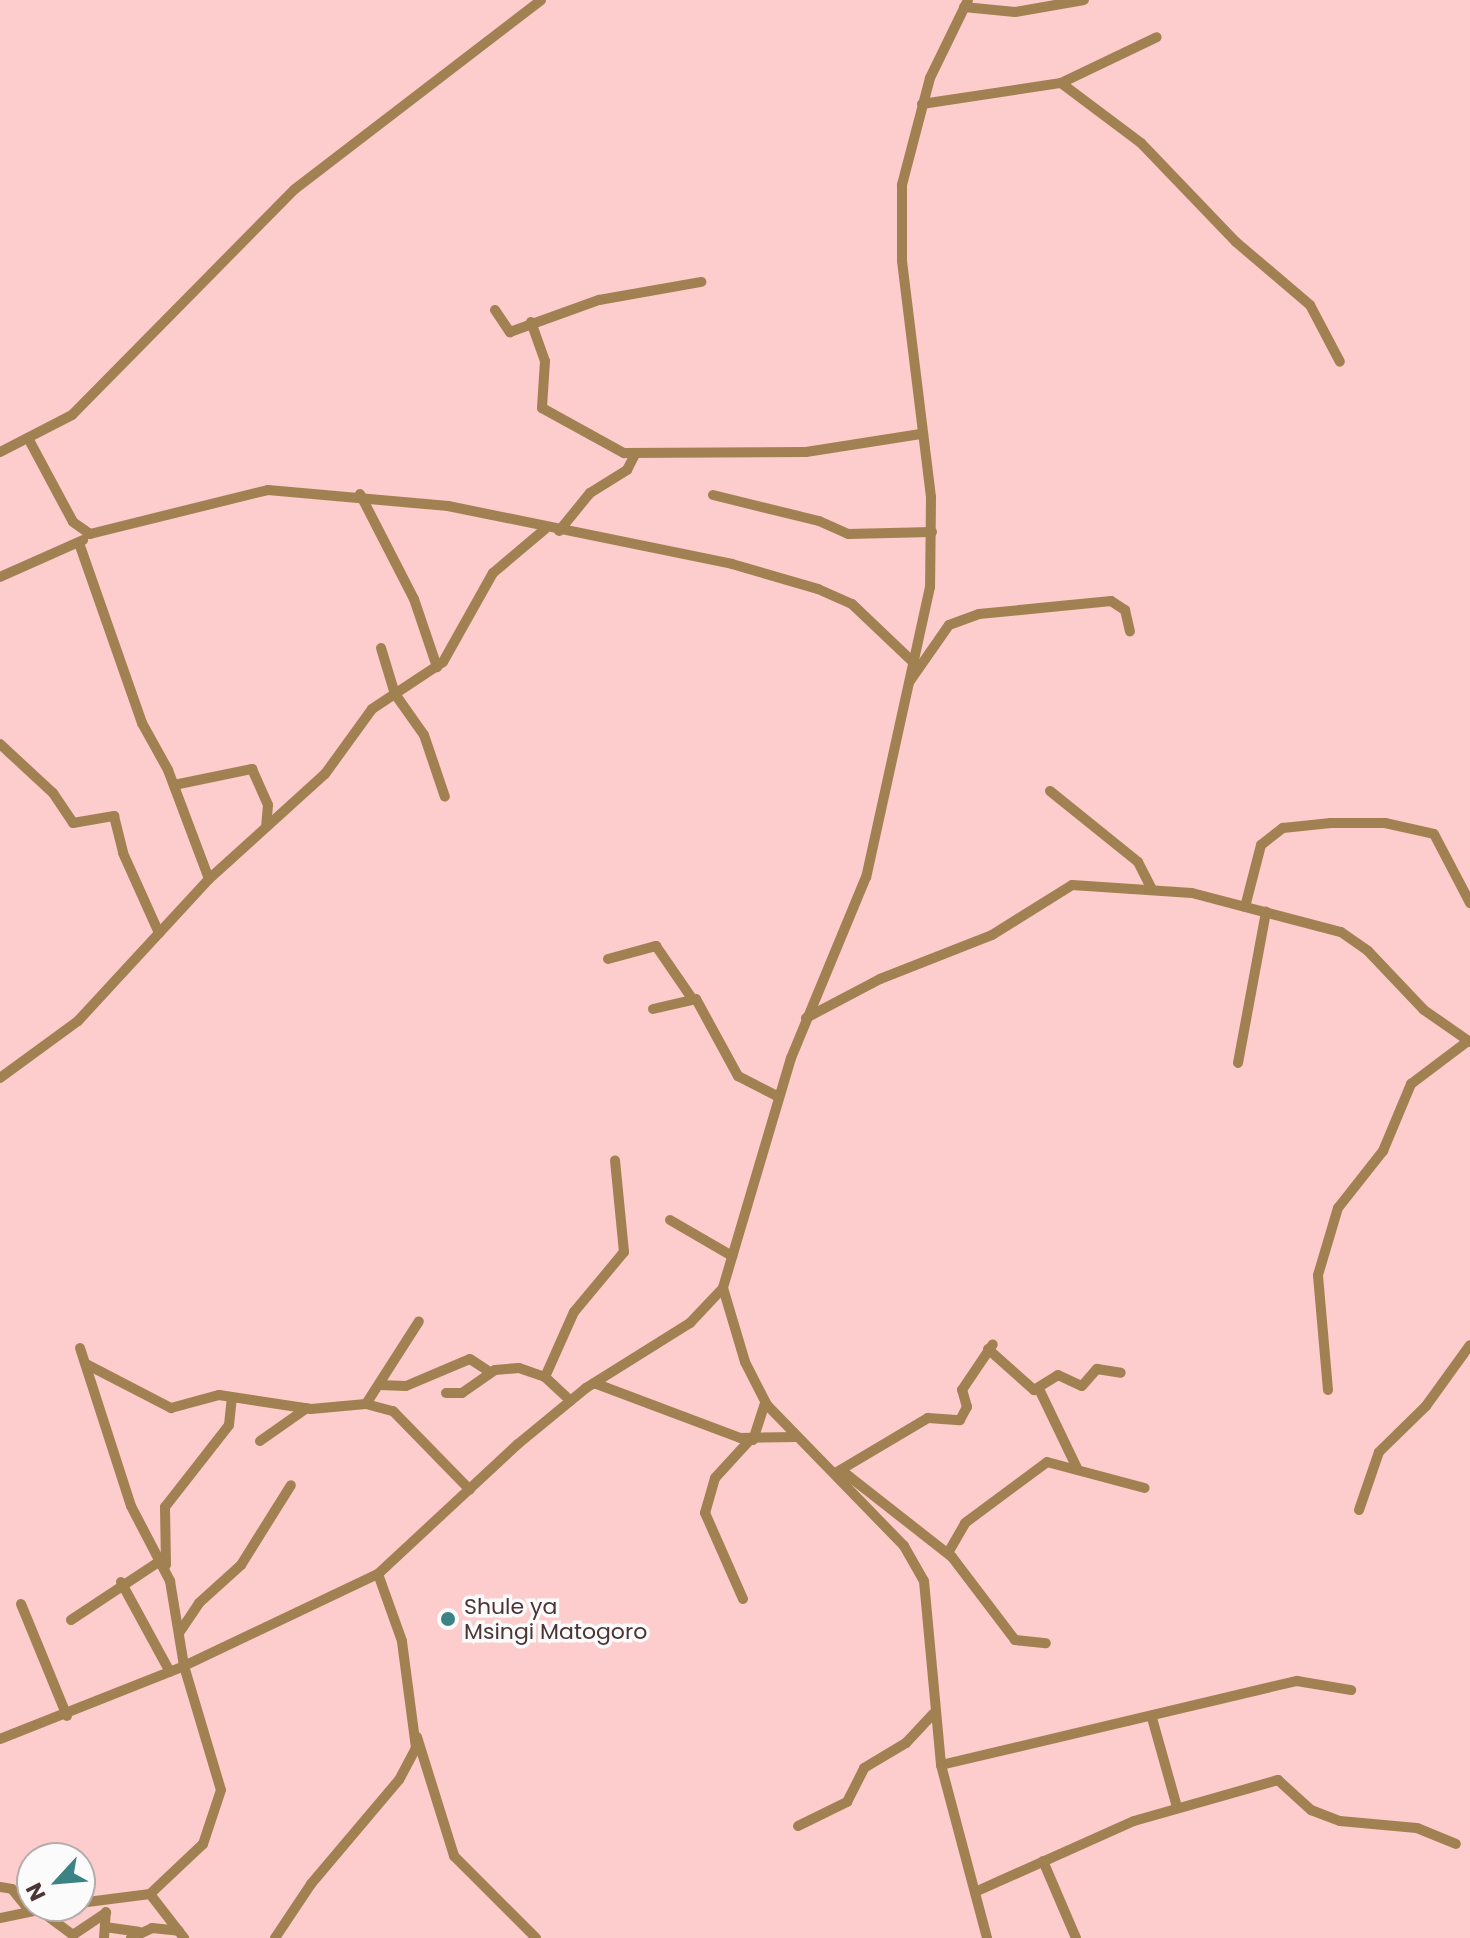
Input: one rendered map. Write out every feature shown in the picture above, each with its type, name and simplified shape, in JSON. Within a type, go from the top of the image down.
[{"type":"street","points":[[0,452],[90,400],[295,189],[541,0]]},
{"type":"street","points":[[0,1739],[67,1716],[184,1666],[378,1574],[571,1401],[594,1383],[690,1323],[723,1288],[779,1097],[806,1018],[866,877],[911,660],[930,587],[932,532],[902,261],[902,185],[922,104],[966,4],[1015,12],[1084,0]]},
{"type":"street","points":[[922,104],[1061,83],[1157,37]]},
{"type":"street","points":[[1061,83],[1141,143],[1236,242],[1310,305],[1340,362]]},
{"type":"street","points":[[495,310],[507,332],[599,300],[701,282]]},
{"type":"street","points":[[531,322],[545,361],[542,408],[603,446],[635,454],[806,452],[921,434]]},
{"type":"street","points":[[28,438],[73,522],[90,534]]},
{"type":"street","points":[[559,531],[590,493],[627,470],[635,454]]},
{"type":"street","points":[[0,577],[79,543],[90,534],[268,490],[360,494],[448,506],[545,529],[732,564],[818,589],[852,604],[911,660]]},
{"type":"street","points":[[360,494],[414,599],[437,667]]},
{"type":"street","points":[[713,495],[819,521],[848,534],[932,532]]},
{"type":"street","points":[[0,1078],[78,1021],[209,879],[334,763],[363,717],[437,667],[493,573],[545,529]]},
{"type":"street","points":[[79,543],[142,723],[174,785],[209,879]]},
{"type":"street","points":[[907,686],[949,625],[979,614],[1111,601],[1125,610],[1130,631]]},
{"type":"street","points":[[381,648],[395,694],[424,735],[445,797]]},
{"type":"street","points":[[0,744],[53,793],[73,823],[114,816],[123,853],[159,933]]},
{"type":"street","points":[[174,785],[252,769],[268,805],[266,827]]},
{"type":"street","points":[[1050,791],[1138,862],[1152,890]]},
{"type":"street","points":[[1245,907],[1253,862],[1271,835],[1306,824],[1339,823],[1385,823],[1434,834],[1470,903]]},
{"type":"street","points":[[806,1018],[880,979],[992,935],[1061,888],[1152,890],[1245,907],[1330,928],[1359,943],[1424,1010],[1469,1042],[1411,1084],[1383,1151],[1338,1208],[1318,1275],[1328,1390]]},
{"type":"street","points":[[1238,1063],[1266,912]]},
{"type":"street","points":[[608,959],[656,946],[691,997],[711,1019],[738,1076],[779,1097]]},
{"type":"street","points":[[653,1009],[691,997]]},
{"type":"street","points":[[545,1377],[574,1312],[624,1252],[615,1160]]},
{"type":"street","points":[[670,1220],[732,1256]]},
{"type":"street","points":[[723,1288],[765,1402],[797,1437],[838,1472],[948,1553],[1015,1640],[1046,1643]]},
{"type":"street","points":[[366,1404],[419,1321]]},
{"type":"street","points":[[1359,1510],[1379,1452],[1426,1406],[1470,1345]]},
{"type":"street","points":[[838,1472],[928,1418],[960,1420],[967,1407],[962,1390],[990,1346],[1016,1379],[1039,1389],[1077,1468]]},
{"type":"street","points":[[51,1922],[68,1934],[87,1927],[107,1908],[150,1894],[203,1844],[220,1807],[212,1752],[184,1666],[163,1566],[131,1506],[80,1348]]},
{"type":"street","points":[[379,1385],[406,1386],[470,1359],[490,1372]]},
{"type":"street","points":[[86,1364],[171,1408],[207,1396],[307,1408],[366,1404],[406,1419],[470,1490]]},
{"type":"street","points":[[446,1393],[462,1393],[490,1372],[519,1368],[545,1377],[571,1401]]},
{"type":"street","points":[[1039,1389],[1058,1375],[1082,1386],[1097,1369],[1121,1373]]},
{"type":"street","points":[[594,1383],[752,1440],[797,1437]]},
{"type":"street","points":[[163,1566],[165,1507],[229,1425],[232,1398]]},
{"type":"street","points":[[743,1599],[705,1513],[715,1478],[752,1440],[765,1402]]},
{"type":"street","points":[[260,1441],[307,1408]]},
{"type":"street","points":[[948,1553],[965,1523],[1037,1467],[1059,1462],[1145,1488]]},
{"type":"street","points":[[838,1472],[904,1546],[924,1581],[933,1625],[933,1714],[941,1765],[987,1938]]},
{"type":"street","points":[[179,1633],[199,1603],[241,1565],[291,1485]]},
{"type":"street","points":[[71,1620],[121,1582],[163,1566]]},
{"type":"street","points":[[378,1574],[399,1628],[416,1735],[454,1856],[536,1938]]},
{"type":"street","points":[[121,1582],[170,1672]]},
{"type":"street","points":[[21,1604],[67,1716]]},
{"type":"street","points":[[941,1765],[1152,1718],[1297,1681],[1351,1690]]},
{"type":"street","points":[[798,1826],[847,1802],[864,1768],[906,1743],[933,1714]]},
{"type":"street","points":[[1152,1718],[1177,1807]]},
{"type":"street","points":[[275,1938],[311,1884],[399,1780],[416,1735]]},
{"type":"street","points":[[975,1892],[1177,1807],[1280,1780],[1329,1817],[1417,1828],[1456,1844]]},
{"type":"street","points":[[1043,1861],[1076,1938]]},
{"type":"street","points":[[150,1894],[182,1935]]},
{"type":"street","points":[[96,1906],[107,1908]]},
{"type":"street","points":[[104,1932],[107,1908]]},
{"type":"street","points":[[87,1927],[135,1935],[182,1935]]},
{"type":"place","name":"Shule ya Msingi Matogoro","points":[[448,1619]]}]
